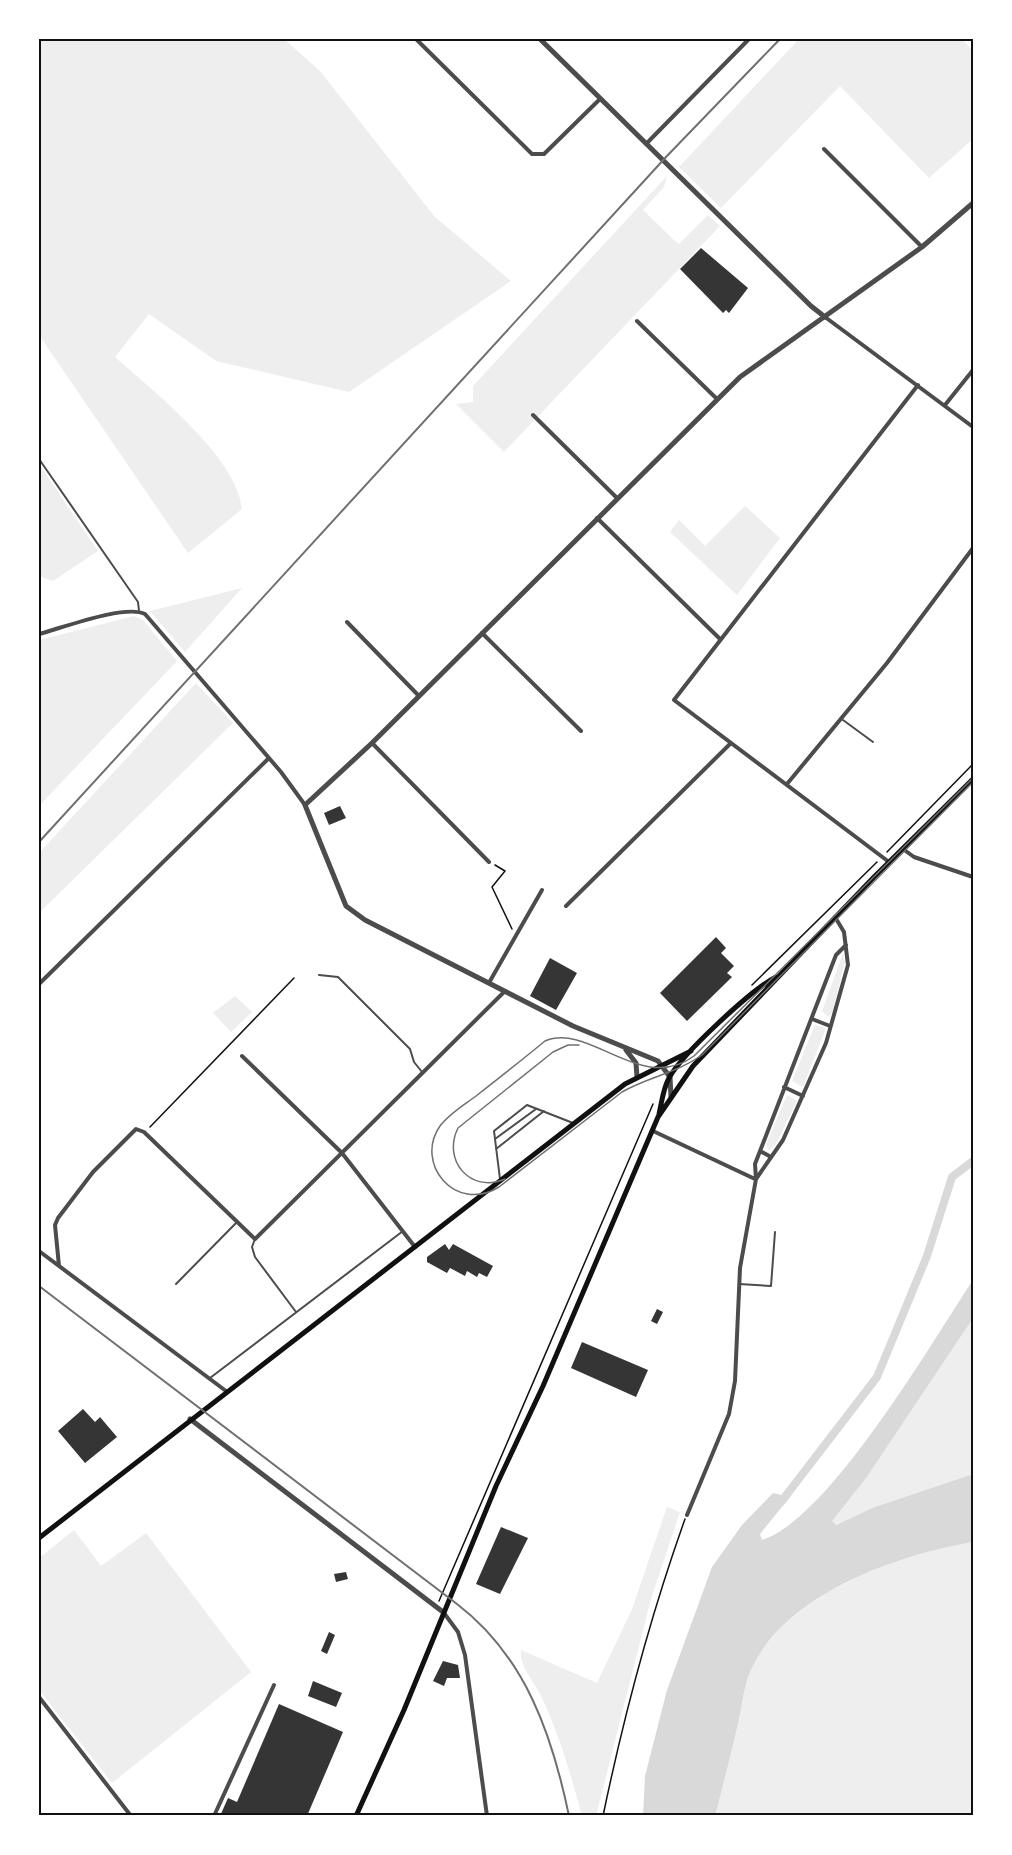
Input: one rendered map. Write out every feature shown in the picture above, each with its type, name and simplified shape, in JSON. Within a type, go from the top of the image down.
[{"type":"main road","points":[[356,1816],[404,1710],[443,1612],[653,1131],[664,1088],[670,1077],[691,1051],[750,994],[778,976],[973,779]]},
{"type":"main road","points":[[658,1117],[693,1066],[773,986],[778,976]]},
{"type":"main road","points":[[39,1538],[226,1391],[477,1201],[500,1179],[573,1123],[637,1077],[691,1051]]},
{"type":"street","points":[[416,39],[537,156],[544,154],[600,99]]},
{"type":"street","points":[[540,39],[645,145],[811,306],[973,427]]},
{"type":"street","points":[[645,145],[748,39]]},
{"type":"street","points":[[824,148],[922,247]]},
{"type":"street","points":[[305,805],[372,743],[717,399],[759,361],[922,247],[973,203]]},
{"type":"street","points":[[637,321],[717,399]]},
{"type":"street","points":[[945,405],[973,370]]},
{"type":"street","points":[[890,862],[674,700],[918,385]]},
{"type":"street","points":[[534,415],[617,498]]},
{"type":"street","points":[[597,518],[720,639]]},
{"type":"street","points":[[787,784],[843,720],[973,548]]},
{"type":"street","points":[[39,634],[123,612],[139,611],[150,619],[269,758],[305,805],[346,906],[365,920],[490,981],[573,1026],[651,1057],[662,1065],[670,1077],[671,1097]]},
{"type":"street","points":[[347,622],[418,695]]},
{"type":"street","points":[[482,632],[580,731]]},
{"type":"street","points":[[372,743],[489,862]]},
{"type":"street","points":[[566,906],[731,743]]},
{"type":"street","points":[[39,984],[269,758]]},
{"type":"street","points":[[903,849],[914,857],[973,877]]},
{"type":"street","points":[[490,981],[542,890]]},
{"type":"street","points":[[756,1179],[783,1140],[830,1026],[848,964],[844,932],[835,917]]},
{"type":"street","points":[[687,1515],[729,1414],[735,1382],[739,1284],[744,1235],[756,1179],[755,1164],[836,955],[846,945]]},
{"type":"street","points":[[59,1266],[55,1225],[58,1218],[93,1172],[136,1129],[144,1132],[255,1239],[505,990]]},
{"type":"street","points":[[812,1019],[830,1026]]},
{"type":"street","points":[[623,1047],[633,1056],[637,1077]]},
{"type":"street","points":[[242,1056],[342,1153],[415,1247]]},
{"type":"street","points":[[784,1087],[803,1096]]},
{"type":"street","points":[[653,1131],[756,1179]]},
{"type":"street","points":[[760,1151],[771,1157]]},
{"type":"street","points":[[39,1251],[226,1391]]},
{"type":"street","points":[[190,1419],[443,1612],[458,1632],[465,1655],[487,1816]]},
{"type":"street","points":[[214,1816],[273,1685]]},
{"type":"street","points":[[39,1697],[131,1816]]},
{"type":"lane","points":[[39,459],[138,602],[139,611]]},
{"type":"lane","points":[[843,720],[873,742]]},
{"type":"lane","points":[[319,975],[338,977],[410,1049],[414,1062],[422,1072]]},
{"type":"lane","points":[[500,1179],[494,1131],[527,1105],[573,1123]]},
{"type":"lane","points":[[495,1139],[536,1108]]},
{"type":"lane","points":[[496,1149],[543,1111]]},
{"type":"lane","points":[[176,1284],[237,1222]]},
{"type":"lane","points":[[210,1378],[403,1231]]},
{"type":"lane","points":[[739,1284],[771,1286],[776,1232]]},
{"type":"lane","points":[[255,1239],[252,1247],[255,1257],[296,1312]]},
{"type":"path","points":[[749,987],[973,764]]},
{"type":"path","points":[[489,862],[506,871],[492,887],[515,936]]},
{"type":"path","points":[[144,1132],[294,978]]},
{"type":"path","points":[[436,1607],[656,1099]]},
{"type":"path","points":[[603,1816],[630,1694],[659,1591],[687,1515]]},
{"type":"shaded area","points":[[39,39],[284,39],[320,71],[435,217],[511,281],[349,392],[216,361],[149,314],[115,357],[171,406],[210,447],[237,489],[242,509],[188,553],[39,335]]},
{"type":"shaded area","points":[[799,39],[962,39],[973,51],[973,139],[929,178],[840,86],[721,208],[679,167]]},
{"type":"shaded area","points":[[667,176],[664,187],[643,210],[674,240],[679,244],[708,215],[720,226],[504,452],[456,404],[473,402],[473,386]]},
{"type":"shaded area","points":[[39,464],[98,551],[53,581],[39,576]]},
{"type":"shaded area","points":[[745,506],[780,538],[737,595],[670,532],[679,520],[705,546]]},
{"type":"shaded area","points":[[242,588],[185,652],[150,611]]},
{"type":"shaded area","points":[[134,616],[143,620],[177,661],[39,806],[39,640]]},
{"type":"shaded area","points":[[196,683],[233,723],[39,913],[39,853]]},
{"type":"shaded area","points":[[843,953],[845,962],[832,1013],[828,1017],[822,1011]]},
{"type":"shaded area","points":[[235,996],[252,1012],[231,1032],[213,1013]]},
{"type":"shaded area","points":[[815,1025],[826,1028],[803,1087],[792,1081]]},
{"type":"shaded area","points":[[787,1095],[797,1101],[776,1144],[769,1151],[766,1144]]},
{"type":"shaded area","points":[[973,1280],[973,1318],[866,1478],[832,1521],[836,1525],[872,1508],[973,1474],[973,1542],[943,1548],[878,1568],[846,1582],[789,1620],[767,1643],[751,1670],[715,1816],[643,1816],[645,1776],[667,1690],[712,1567],[742,1525],[773,1493],[790,1497],[760,1534],[762,1540],[789,1525],[818,1499],[848,1465],[877,1425]]},
{"type":"shaded area","points":[[973,1306],[973,1474],[872,1508],[818,1533]]},
{"type":"shaded area","points":[[667,1507],[680,1512],[651,1599],[596,1816],[582,1816],[558,1737],[539,1692],[524,1666],[521,1650],[597,1683],[632,1609]]},
{"type":"shaded area","points":[[74,1530],[101,1566],[146,1533],[251,1672],[112,1783],[39,1690],[39,1558]]},
{"type":"shaded area","points":[[973,1542],[973,1816],[714,1816],[747,1680],[767,1643],[790,1620],[847,1582],[911,1557]]},
{"type":"building","points":[[701,248],[748,288],[729,313],[726,310],[723,313],[680,269]]},
{"type":"building","points":[[340,806],[346,818],[329,825],[324,813]]},
{"type":"building","points":[[716,937],[726,948],[721,953],[734,966],[727,973],[732,977],[687,1021],[660,993]]},
{"type":"building","points":[[550,958],[577,973],[556,1010],[530,996]]},
{"type":"building","points":[[445,1244],[449,1250],[453,1244],[493,1266],[487,1277],[479,1273],[477,1277],[467,1271],[465,1276],[450,1268],[447,1273],[427,1262],[427,1257]]},
{"type":"building","points":[[657,1309],[663,1312],[657,1324],[651,1321]]},
{"type":"building","points":[[582,1342],[648,1370],[636,1397],[571,1368]]},
{"type":"building","points":[[83,1409],[95,1422],[100,1417],[117,1437],[85,1463],[58,1431]]},
{"type":"building","points":[[501,1527],[528,1538],[500,1594],[476,1584]]},
{"type":"building","points":[[346,1572],[348,1579],[336,1582],[334,1574]]},
{"type":"building","points":[[329,1632],[335,1635],[327,1654],[321,1651]]},
{"type":"building","points":[[443,1661],[458,1665],[460,1678],[447,1678],[444,1686],[433,1681]]},
{"type":"building","points":[[313,1681],[342,1693],[336,1707],[308,1696]]},
{"type":"building","points":[[279,1704],[343,1732],[307,1816],[220,1816],[228,1798],[237,1802]]},
{"type":"waterway","points":[[781,1502],[877,1377],[927,1256],[952,1177],[973,1161]]},
{"type":"tram line","points":[[973,778],[694,1056],[674,1066],[655,1067],[635,1063],[580,1041],[562,1038],[545,1041],[440,1126],[433,1140],[432,1155],[436,1169],[443,1180],[454,1189],[468,1194],[483,1194],[499,1187],[622,1092],[683,1066],[702,1055],[973,782]]},
{"type":"tram line","points":[[505,1179],[481,1182],[462,1171],[454,1152],[454,1140],[458,1128],[553,1052],[568,1045],[579,1045]]},
{"type":"railway","points":[[39,842],[666,157],[780,39]]},
{"type":"railway","points":[[39,1286],[457,1604],[481,1625],[518,1672],[532,1699],[554,1756],[569,1816]]}]
